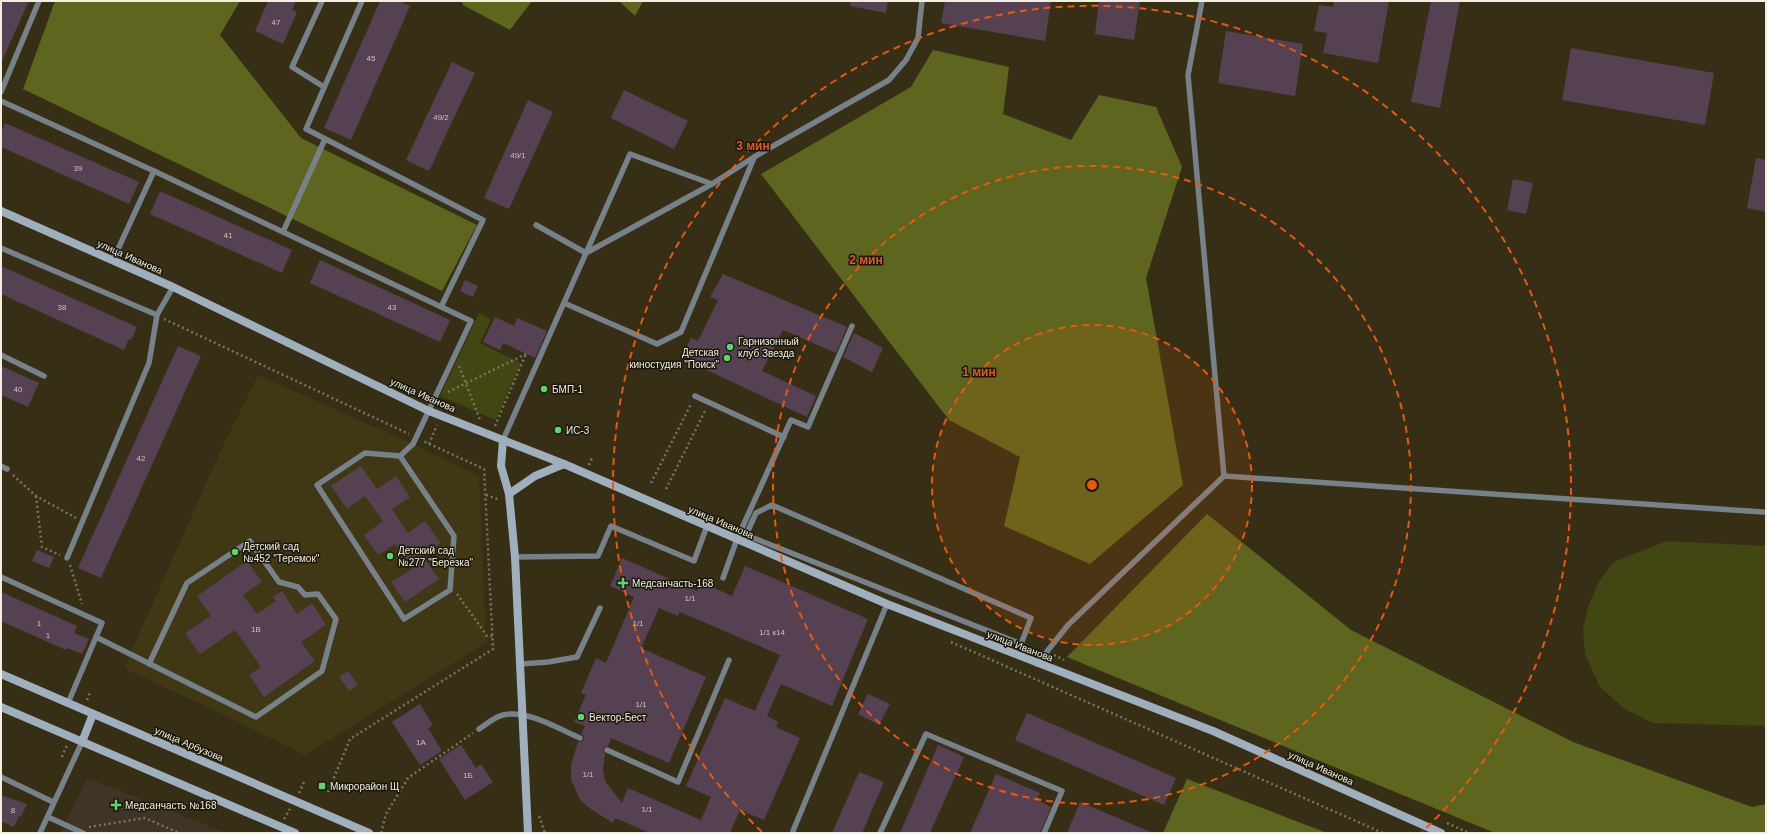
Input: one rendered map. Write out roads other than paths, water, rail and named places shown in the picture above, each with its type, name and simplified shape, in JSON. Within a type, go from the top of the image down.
[{"type":"main road","name":"улица Иванова","points":[[1,211],[173,287],[429,411],[564,464],[886,604],[1037,664],[1213,731],[1441,833]]},
{"type":"main road","points":[[502,440],[501,466],[509,494],[515,557],[524,715],[528,833]]},
{"type":"main road","points":[[509,494],[535,476],[564,464]]},
{"type":"main road","name":"улица Арбузова","points":[[1,674],[369,833]]},
{"type":"main road","points":[[1,707],[294,833]]},
{"type":"main road","points":[[82,742],[93,714]]},
{"type":"lane","points":[[1,92],[39,1]]},
{"type":"lane","points":[[322,1],[292,67],[324,87]]},
{"type":"lane","points":[[362,1],[306,129],[484,220],[441,307]]},
{"type":"lane","points":[[586,253],[712,184],[754,157],[889,80],[906,60],[918,38],[922,1]]},
{"type":"lane","points":[[1202,1],[1188,75],[1224,476]]},
{"type":"lane","points":[[1,101],[154,171],[471,321],[413,444],[400,456],[365,453],[317,485],[404,619],[450,590],[454,536],[400,456]]},
{"type":"lane","points":[[283,232],[325,139]]},
{"type":"lane","points":[[502,440],[630,154],[712,184]]},
{"type":"lane","points":[[564,304],[657,344],[681,332],[754,157]]},
{"type":"lane","points":[[113,260],[154,171]]},
{"type":"lane","points":[[536,225],[586,253]]},
{"type":"lane","points":[[1,248],[157,315]]},
{"type":"lane","points":[[67,558],[149,363],[157,315],[173,287]]},
{"type":"lane","points":[[723,578],[737,539],[791,420],[808,427],[852,326]]},
{"type":"lane","points":[[1,355],[44,376]]},
{"type":"lane","points":[[695,396],[784,437]]},
{"type":"lane","points":[[1037,664],[1068,625],[1224,476],[1763,512]]},
{"type":"lane","points":[[772,505],[1031,618],[1021,644],[746,535],[756,514],[772,505]]},
{"type":"lane","points":[[515,557],[598,556],[612,526],[694,561],[707,526]]},
{"type":"lane","points":[[96,637],[150,664],[256,717],[322,671],[336,619],[318,594],[305,595],[298,587],[279,582],[250,541],[187,583],[150,664]]},
{"type":"lane","points":[[1,577],[102,623],[68,703]]},
{"type":"lane","points":[[793,831],[886,604]]},
{"type":"lane","points":[[520,664],[548,662],[577,657],[600,608]]},
{"type":"lane","points":[[607,750],[678,782],[729,660]]},
{"type":"lane","points":[[479,729],[495,718],[505,714],[524,715],[580,738]]},
{"type":"lane","points":[[880,833],[926,734],[1062,791],[1044,833]]},
{"type":"lane","points":[[40,833],[82,742]]},
{"type":"lane","points":[[1,777],[53,802]]},
{"type":"lane","points":[[48,817],[82,833]]},
{"type":"place","name":"Гарнизонный клуб Звезда","points":[[730,347]]},
{"type":"place","name":"Детская киностудия \"Поиск\"","points":[[727,358]]},
{"type":"place","name":"БМП-1","points":[[544,389]]},
{"type":"place","name":"ИС-3","points":[[558,430]]},
{"type":"place","name":"Детский сад №452 \"Теремок\"","points":[[235,552]]},
{"type":"place","name":"Детский сад №277 \"Березка\"","points":[[390,556]]},
{"type":"place","name":"Медсанчасть-168","points":[[623,583]]},
{"type":"place","name":"Вектор-Бeст","points":[[581,717]]},
{"type":"place","name":"Микрорайон Щ","points":[[322,786]]},
{"type":"place","name":"Медсанчасть №168","points":[[116,805]]}]
